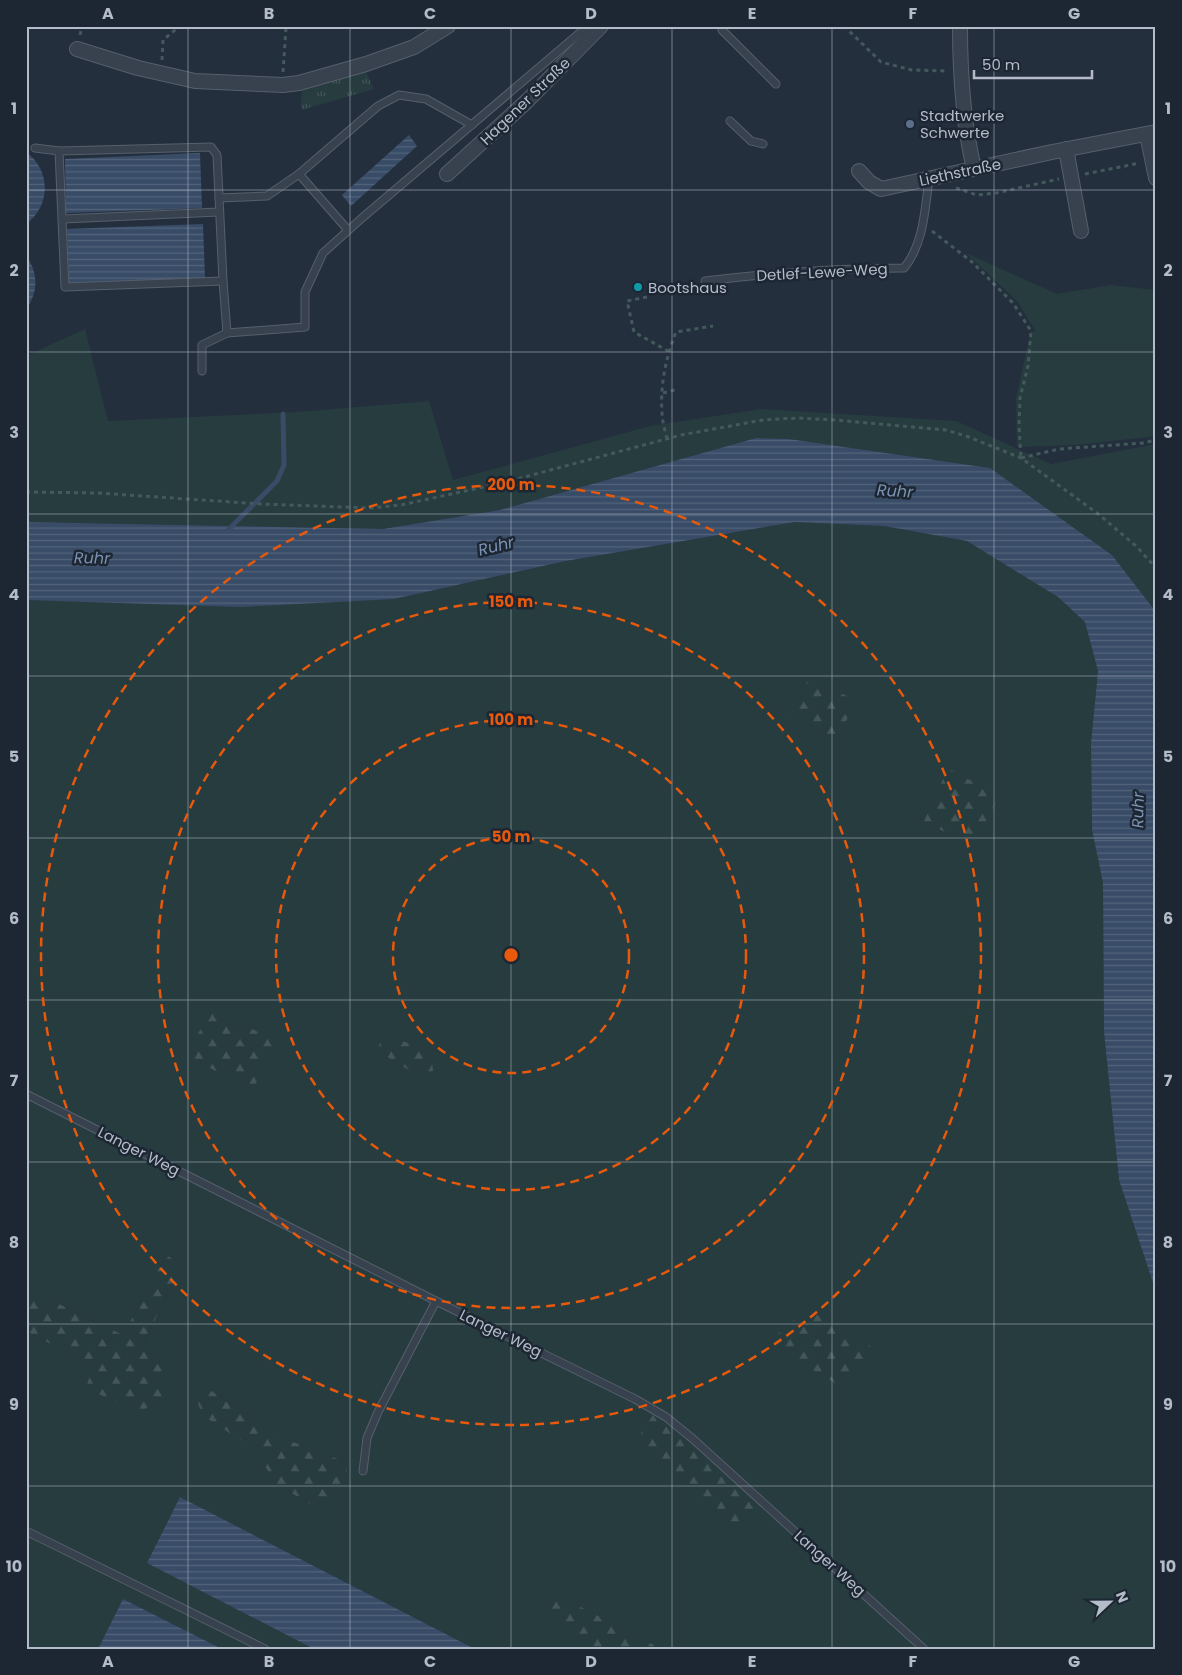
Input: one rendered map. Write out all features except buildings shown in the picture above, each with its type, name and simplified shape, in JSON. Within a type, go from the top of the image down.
[{"type":"street","points":[[77,49],[138,68],[195,81],[283,85],[299,83],[366,64],[414,47],[448,26]]},
{"type":"street","name":"Hagener Straße","points":[[447,174],[526,101],[601,26]]},
{"type":"street","points":[[960,26],[960,70],[964,114],[973,163]]},
{"type":"street","points":[[1152,133],[1152,162],[1156,178]]},
{"type":"street","name":"Liethstraße","points":[[859,171],[869,182],[881,189],[948,175],[973,163],[1066,149],[1152,133]]},
{"type":"street","points":[[1066,149],[1082,231]]},
{"type":"lane","points":[[202,371],[202,346],[228,333],[305,327],[305,292],[323,253],[588,26]]},
{"type":"lane","points":[[722,26],[722,30],[776,84]]},
{"type":"lane","points":[[219,198],[267,196],[299,174],[378,106],[399,96],[426,99],[472,125]]},
{"type":"lane","points":[[730,121],[751,140],[763,144]]},
{"type":"lane","points":[[35,148],[59,151],[211,147],[217,155],[223,281],[228,333]]},
{"type":"lane","points":[[59,151],[65,287],[223,281]]},
{"type":"lane","points":[[299,174],[348,230]]},
{"type":"lane","name":"Detlef-Lewe-Weg","points":[[705,281],[779,272],[904,268],[913,258],[923,225],[929,179]]},
{"type":"lane","points":[[63,219],[219,212]]},
{"type":"lane","name":"Langer Weg","points":[[26,1094],[635,1399],[666,1417],[693,1439],[924,1649]]},
{"type":"lane","points":[[363,1471],[367,1438],[378,1412],[436,1301]]},
{"type":"lane","points":[[26,1531],[265,1649]]},
{"type":"path","points":[[161,74],[163,40],[180,26]]},
{"type":"path","points":[[283,85],[286,28],[288,26]]},
{"type":"path","points":[[844,26],[881,62],[912,70],[960,70]]},
{"type":"path","points":[[948,175],[956,188],[976,195],[996,193],[1152,162]]},
{"type":"path","points":[[923,225],[972,262],[1013,303],[1031,331],[1028,366],[1020,398],[1021,458]]},
{"type":"path","points":[[647,296],[627,301],[634,332],[668,351]]},
{"type":"path","points":[[667,439],[662,413],[668,351],[676,332],[713,326]]},
{"type":"path","points":[[663,393],[678,389]]},
{"type":"path","points":[[26,492],[98,493],[260,504],[371,508],[401,505],[502,484],[667,439],[763,420],[798,418],[946,430],[1021,458],[1097,512],[1136,546],[1156,568]]},
{"type":"path","points":[[1021,458],[1059,449],[1143,443],[1156,440]]},
{"type":"green space","points":[[365,69],[374,89],[301,110],[302,85]]},
{"type":"green space","points":[[966,253],[1057,294],[1111,285],[1156,290],[1156,436],[1077,445],[1017,447],[1016,398],[1031,331],[1036,332],[1017,301]]},
{"type":"green space","points":[[85,329],[108,421],[296,412],[429,401],[453,480],[650,426],[761,409],[956,421],[1051,464],[1156,444],[1156,612],[1112,555],[990,468],[789,439],[756,438],[500,510],[383,529],[26,522],[26,356]]},
{"type":"green space","points":[[795,522],[884,526],[967,541],[1058,597],[1085,622],[1098,671],[1091,743],[1092,830],[1103,883],[1104,1032],[1119,1180],[1156,1292],[1156,1649],[655,1649],[654,1645],[560,1596],[552,1622],[599,1649],[475,1649],[180,1497],[147,1563],[314,1649],[222,1649],[123,1599],[98,1649],[26,1649],[26,1331],[93,1366],[170,1371],[142,1348],[181,1264],[166,1255],[123,1335],[26,1288],[26,600],[394,599],[566,561]],"holes":[[[210,1390],[288,1440],[346,1462],[316,1507],[277,1485],[254,1449]]]},
{"type":"green space","points":[[809,678],[857,701],[834,743],[790,714]]},
{"type":"green space","points":[[948,768],[999,796],[973,847],[924,821]]},
{"type":"green space","points":[[211,1011],[277,1040],[253,1089],[185,1056]]},
{"type":"green space","points":[[382,1033],[431,1052],[433,1071],[420,1077],[378,1051]]},
{"type":"green space","points":[[166,1255],[181,1264],[142,1348],[170,1371],[164,1396],[139,1413],[86,1388],[93,1366],[26,1331],[26,1288],[123,1335]]},
{"type":"green space","points":[[807,1309],[874,1348],[840,1386],[767,1343]]},
{"type":"green space","points":[[210,1390],[288,1440],[346,1462],[348,1481],[340,1499],[316,1507],[277,1485],[254,1449],[202,1415],[198,1403]]},
{"type":"green space","points":[[653,1415],[681,1435],[766,1512],[746,1523],[727,1525],[645,1455],[639,1436]]},
{"type":"green space","points":[[560,1596],[654,1645],[655,1649],[599,1649],[552,1622],[548,1609]]},
{"type":"water","points":[[409,135],[417,146],[351,206],[342,195]]},
{"type":"water","points":[[26,152],[40,168],[45,188],[40,208],[26,224]]},
{"type":"water","points":[[200,153],[202,208],[66,213],[65,159]]},
{"type":"water","points":[[203,224],[205,278],[69,283],[67,229]]},
{"type":"water","points":[[26,255],[35,275],[35,289],[26,309]]},
{"type":"water","name":"Ruhr","points":[[756,438],[789,439],[990,468],[1112,555],[1156,612],[1156,1292],[1119,1180],[1104,1032],[1103,883],[1092,830],[1091,743],[1098,671],[1085,622],[1058,597],[967,541],[884,526],[795,522],[566,561],[394,599],[240,607],[26,600],[26,522],[383,529],[500,510]]},
{"type":"water","points":[[180,1497],[475,1649],[314,1649],[147,1563]]},
{"type":"water","points":[[123,1599],[222,1649],[98,1649]]},
{"type":"waterway","points":[[227,531],[277,481],[284,465],[283,414]]},
{"type":"place","name":"Stadtwerke Schwerte","points":[[910,124]]},
{"type":"place","name":"Bootshaus","points":[[638,287]]}]
